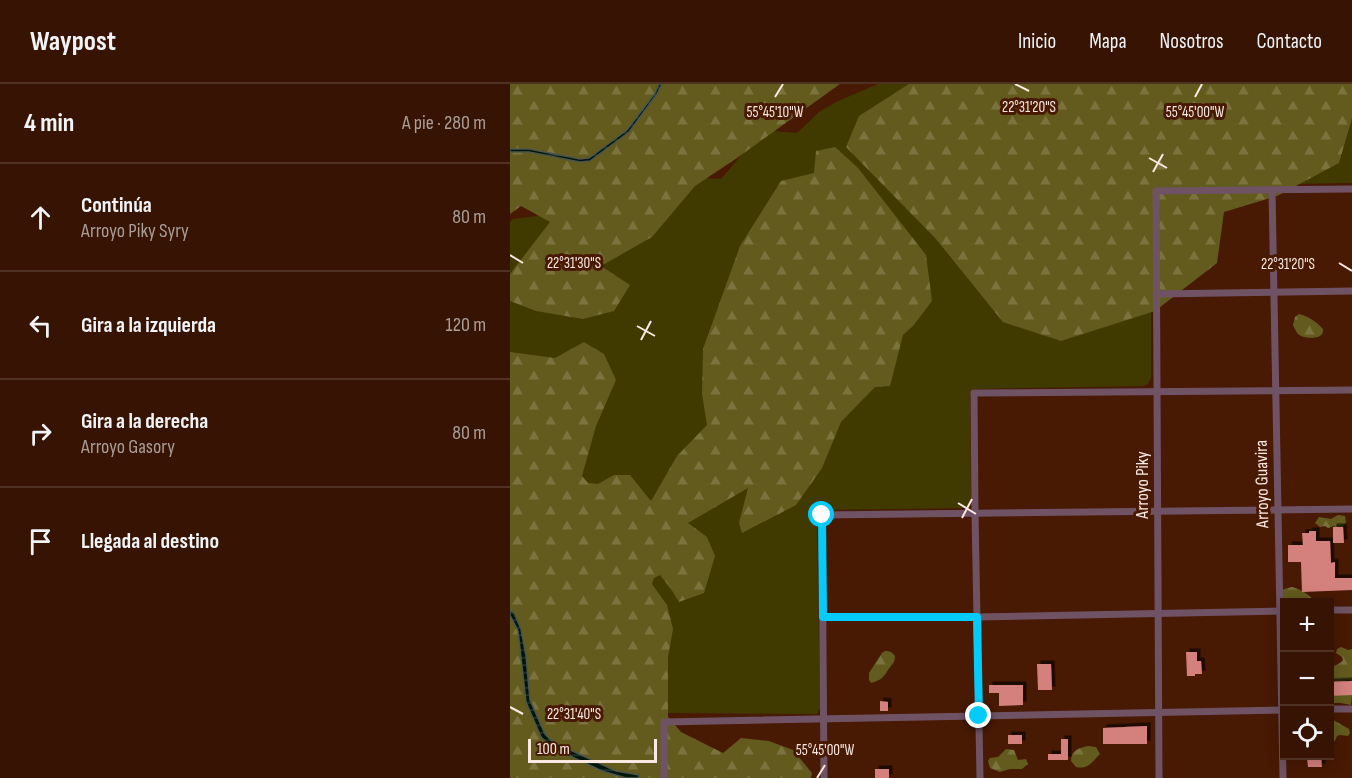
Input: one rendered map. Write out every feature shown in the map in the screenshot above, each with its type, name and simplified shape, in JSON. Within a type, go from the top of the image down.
[{"type":"street","points":[[1272,190],[1352,189]]},
{"type":"street","name":"Arroyo Piky","points":[[1159,778],[1156,191],[1272,190]]},
{"type":"street","name":"Arroyo Guavira","points":[[1272,190],[1281,598]]},
{"type":"street","points":[[1156,294],[1352,291]]},
{"type":"street","points":[[980,778],[974,393],[1352,390]]},
{"type":"street","points":[[824,778],[822,515],[1352,509]]},
{"type":"street","points":[[1334,610],[1352,610]]},
{"type":"street","points":[[823,617],[977,617],[1280,611]]},
{"type":"street","name":"Arroyo Guavira","points":[[1282,652],[1283,706]]},
{"type":"street","points":[[1334,709],[1352,709]]},
{"type":"street","points":[[664,778],[664,722],[1280,710]]},
{"type":"street","name":"Arroyo Guavira","points":[[1282,760],[1282,778]]},
{"type":"shaded area","points":[[659,84],[662,84],[657,94],[629,132],[590,161],[580,162],[529,152],[510,152],[510,149],[529,149],[580,159],[589,158],[627,130],[655,93]]},
{"type":"shaded area","points":[[878,84],[1352,84],[1352,183],[1158,186],[1151,193],[1151,378],[1148,384],[1142,386],[974,389],[970,395],[971,502],[969,508],[825,510],[819,512],[817,518],[820,708],[817,714],[669,713],[510,778],[510,222],[513,219],[617,206],[669,176],[721,179],[763,130],[797,133],[820,111]]},
{"type":"shaded area","points":[[510,610],[514,613],[521,629],[530,700],[545,734],[553,742],[616,771],[639,775],[639,778],[626,778],[602,771],[551,747],[541,737],[526,702],[518,631]]},
{"type":"green space","points":[[510,84],[840,84],[695,186],[652,237],[601,266],[630,285],[614,311],[583,319],[536,311],[510,301],[510,274],[550,222],[521,206],[510,214]]},
{"type":"green space","points":[[909,84],[1352,84],[1352,118],[1339,163],[1277,196],[1224,212],[1217,263],[1155,311],[1061,341],[1003,322],[936,239],[846,147],[859,116]]},
{"type":"green space","points":[[835,147],[858,168],[926,255],[932,301],[903,335],[890,386],[875,387],[841,422],[822,468],[796,505],[742,533],[739,523],[748,488],[688,523],[707,537],[715,556],[704,593],[679,602],[660,575],[654,578],[652,584],[667,605],[673,629],[668,657],[668,717],[681,732],[723,753],[741,738],[769,741],[793,750],[812,773],[811,778],[510,778],[510,352],[555,358],[584,342],[604,354],[616,380],[596,426],[582,476],[588,483],[598,484],[614,475],[630,475],[651,501],[677,456],[707,425],[702,394],[703,349],[740,246],[781,181],[814,173],[816,151]]},
{"type":"green space","points":[[1299,314],[1318,324],[1323,329],[1322,334],[1310,338],[1298,334],[1293,325],[1295,317]]},
{"type":"green space","points":[[1338,515],[1345,516],[1346,523],[1342,528],[1320,527],[1315,523],[1319,517],[1331,519]]},
{"type":"green space","points":[[1292,587],[1298,589],[1311,598],[1283,598],[1281,596],[1284,589]]},
{"type":"green space","points":[[1341,647],[1352,649],[1352,681],[1334,682],[1334,666],[1343,660],[1336,653]]},
{"type":"green space","points":[[885,651],[895,656],[894,662],[883,677],[871,683],[869,673]]},
{"type":"green space","points":[[1352,694],[1351,705],[1334,703],[1336,695]]},
{"type":"green space","points":[[1334,720],[1349,729],[1350,733],[1348,736],[1337,736],[1335,741]]},
{"type":"green space","points":[[1088,746],[1096,747],[1100,754],[1087,766],[1076,767],[1071,761],[1072,754]]},
{"type":"green space","points":[[1006,749],[1014,750],[1018,760],[1026,759],[1028,764],[1022,769],[1000,772],[990,768],[988,761],[990,758],[998,757]]},
{"type":"building","points":[[1333,527],[1343,527],[1344,543],[1333,543]]},
{"type":"building","points":[[1309,531],[1316,531],[1316,541],[1330,541],[1331,563],[1335,562],[1335,578],[1352,578],[1352,590],[1302,592],[1301,562],[1288,562],[1288,545],[1303,545],[1302,533],[1309,533]]},
{"type":"building","points":[[1186,652],[1197,652],[1197,661],[1201,661],[1202,674],[1187,676]]},
{"type":"building","points":[[1037,664],[1051,664],[1052,690],[1038,690]]},
{"type":"building","points":[[1352,681],[1352,695],[1334,696],[1334,682]]},
{"type":"building","points":[[989,685],[1023,685],[1023,705],[999,706],[999,693],[989,693]]},
{"type":"building","points":[[880,701],[888,702],[888,711],[880,711]]},
{"type":"building","points":[[1147,726],[1147,744],[1103,744],[1103,728]]},
{"type":"building","points":[[1008,735],[1022,735],[1022,744],[1008,744]]},
{"type":"building","points":[[1061,739],[1068,739],[1068,760],[1048,760],[1048,754],[1061,754]]},
{"type":"building","points":[[1307,760],[1321,760],[1322,767],[1308,767]]},
{"type":"building","points":[[875,769],[889,769],[889,778],[875,778]]},
{"type":"route","points":[[822,515],[823,617],[977,617],[979,716]]}]
